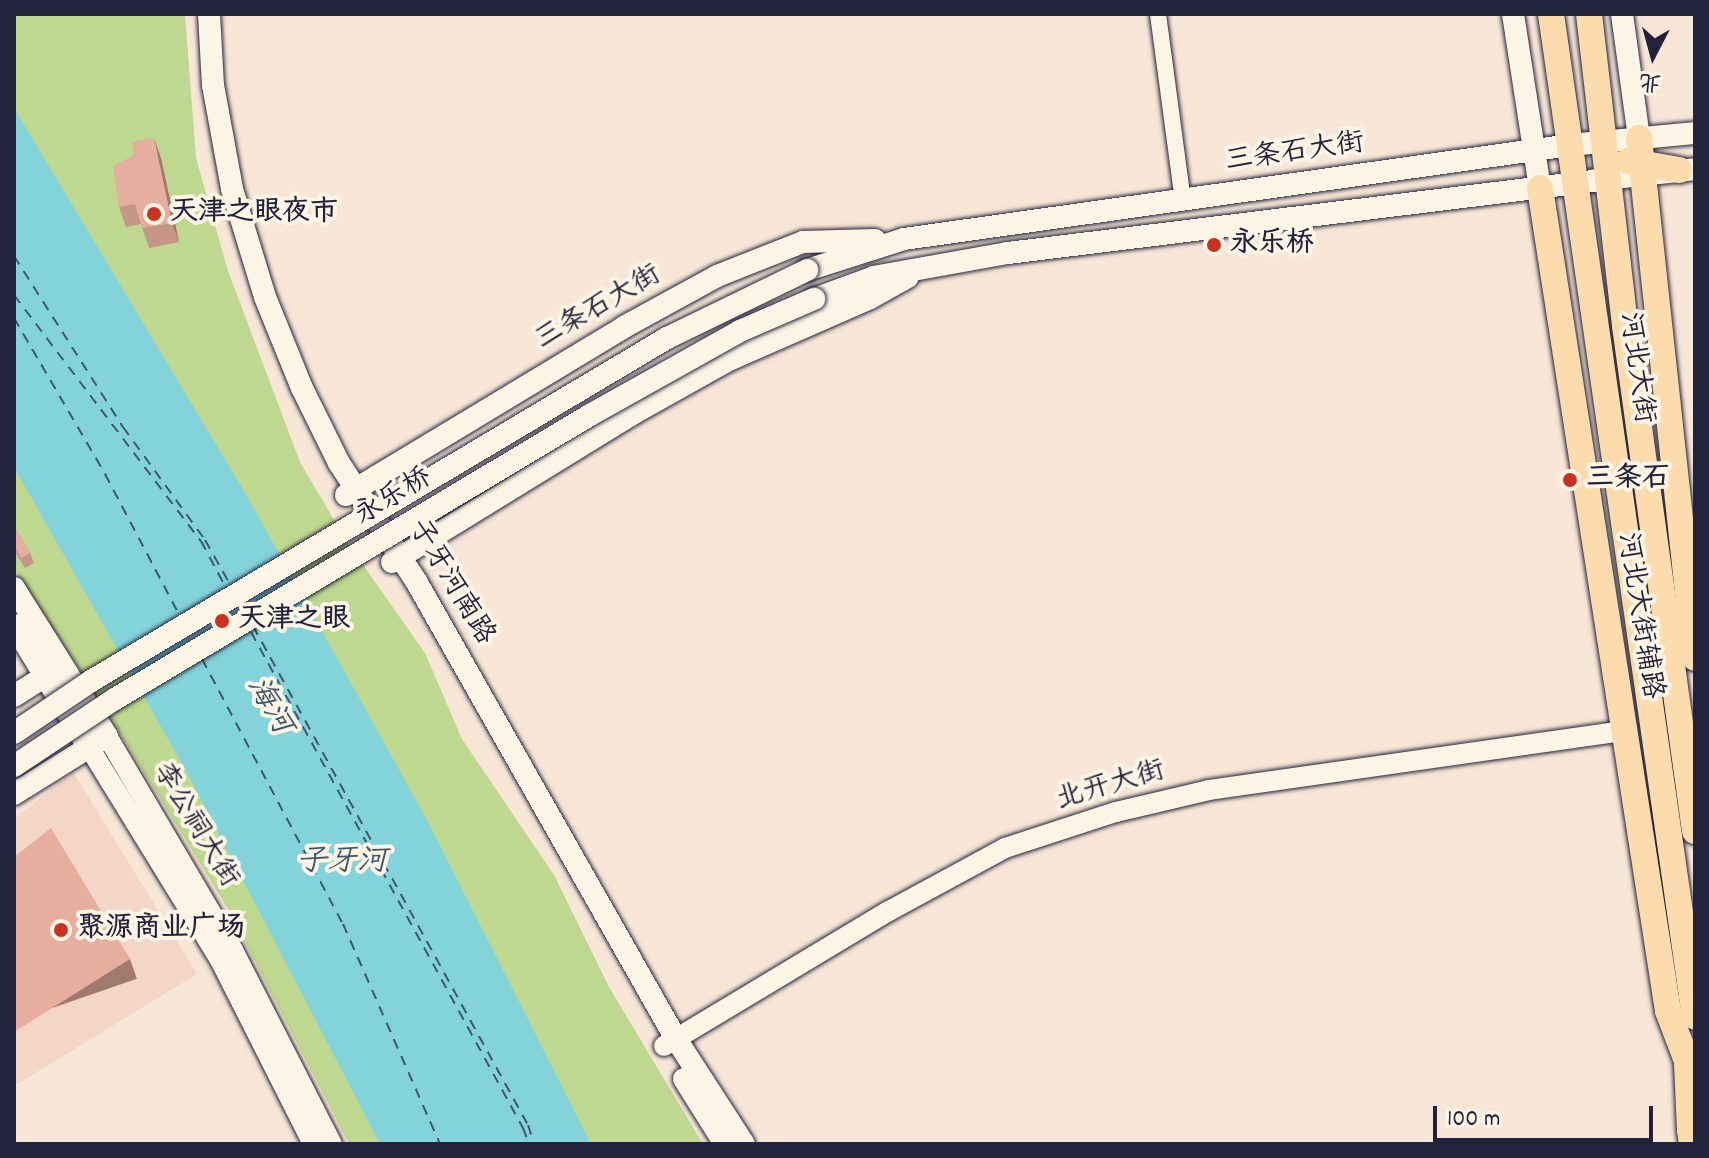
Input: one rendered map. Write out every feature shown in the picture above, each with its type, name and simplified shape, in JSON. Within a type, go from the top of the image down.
[{"type":"main road","name":"子牙河南路","points":[[195,14],[206,135],[225,220],[253,305],[288,389],[329,472],[351,492]]},
{"type":"main road","name":"子牙河南路","points":[[209,14],[220,137],[232,189],[256,270],[302,388],[351,492],[396,559],[725,1144]]},
{"type":"main road","points":[[1513,14],[1569,159]]},
{"type":"main road","points":[[1551,14],[1569,159]]},
{"type":"main road","name":"河北大街","points":[[1589,14],[1595,64],[1569,159],[1596,325],[1695,1017]]},
{"type":"main road","name":"河北大街辅路","points":[[1622,14],[1695,658]]},
{"type":"main road","points":[[1595,64],[1612,97],[1637,129]]},
{"type":"main road","name":"三条石大街","points":[[814,299],[874,277],[925,268],[1165,232],[1509,191],[1569,159],[1637,129],[1685,134]]},
{"type":"main road","name":"三条石大街","points":[[351,492],[624,327],[717,276],[803,242],[904,239],[1183,201],[1569,159]]},
{"type":"main road","points":[[1569,159],[1643,179]]},
{"type":"main road","name":"河北大街","points":[[1569,159],[1609,179],[1625,326],[1695,831]]},
{"type":"main road","name":"河北大街辅路","points":[[1569,159],[1549,241],[1668,1011],[1692,1065],[1687,1139]]},
{"type":"main road","points":[[1609,179],[1643,179],[1687,170]]},
{"type":"main road","points":[[1620,284],[1628,231],[1643,179]]},
{"type":"main road","name":"三条石大街","points":[[807,270],[904,239]]},
{"type":"main road","name":"三条石大街","points":[[396,559],[634,413],[729,360],[870,298],[925,268]]},
{"type":"main road","name":"永乐桥","points":[[14,733],[104,673],[640,353],[711,313],[807,270]]},
{"type":"main road","name":"永乐桥","points":[[14,766],[115,699],[614,401],[740,331],[814,299]]},
{"type":"main road","name":"李公祠大街","points":[[14,588],[53,670],[98,742]]},
{"type":"main road","name":"李公祠大街","points":[[14,625],[53,670]]},
{"type":"main road","points":[[14,696],[53,670]]},
{"type":"main road","points":[[14,794],[98,742]]},
{"type":"main road","name":"子牙河南路","points":[[670,1042],[744,1144]]},
{"type":"street","points":[[1158,14],[1183,201]]},
{"type":"street","name":"北开大街","points":[[670,1042],[889,911],[1005,848],[1116,812],[1209,790],[1623,731]]},
{"type":"street","name":"李公祠大街","points":[[98,742],[219,958],[313,1144]]},
{"type":"street","name":"李公祠大街","points":[[98,742],[233,950],[332,1144]]},
{"type":"shaded area","points":[[73,772],[197,974],[14,1086],[14,819]]},
{"type":"green space","points":[[14,14],[185,14],[196,158],[228,271],[300,462],[347,542],[425,653],[462,739],[554,875],[609,987],[703,1144],[349,1144],[228,909],[96,694],[14,569]]},
{"type":"water","name":"子牙河","points":[[14,108],[247,496],[427,820],[591,1144],[380,1144],[184,767],[14,467]]},
{"type":"building","points":[[154,138],[172,223],[142,228],[135,204],[119,207],[113,166],[134,155],[132,142]]},
{"type":"building","points":[[14,526],[30,553],[21,558],[14,546]]},
{"type":"building","name":"聚源商业广场","points":[[51,828],[130,959],[14,1032],[14,857]]},
{"type":"ferry route","points":[[14,256],[123,427],[205,540],[231,586]]},
{"type":"ferry route","points":[[14,295],[201,541],[226,588]]},
{"type":"ferry route","points":[[14,318],[105,474],[181,618]]},
{"type":"ferry route","points":[[253,626],[528,1125],[534,1144]]},
{"type":"ferry route","points":[[251,632],[529,1144]]},
{"type":"ferry route","points":[[202,659],[343,924],[440,1144]]},
{"type":"place","name":"天津之眼夜市","points":[[154,214]]},
{"type":"place","name":"永乐桥","points":[[1214,245]]},
{"type":"place","name":"三条石","points":[[1570,480]]},
{"type":"place","name":"天津之眼","points":[[222,621]]},
{"type":"place","name":"聚源商业广场","points":[[61,930]]},
{"type":"water label","name":"海河","points":[[267,707]]}]
